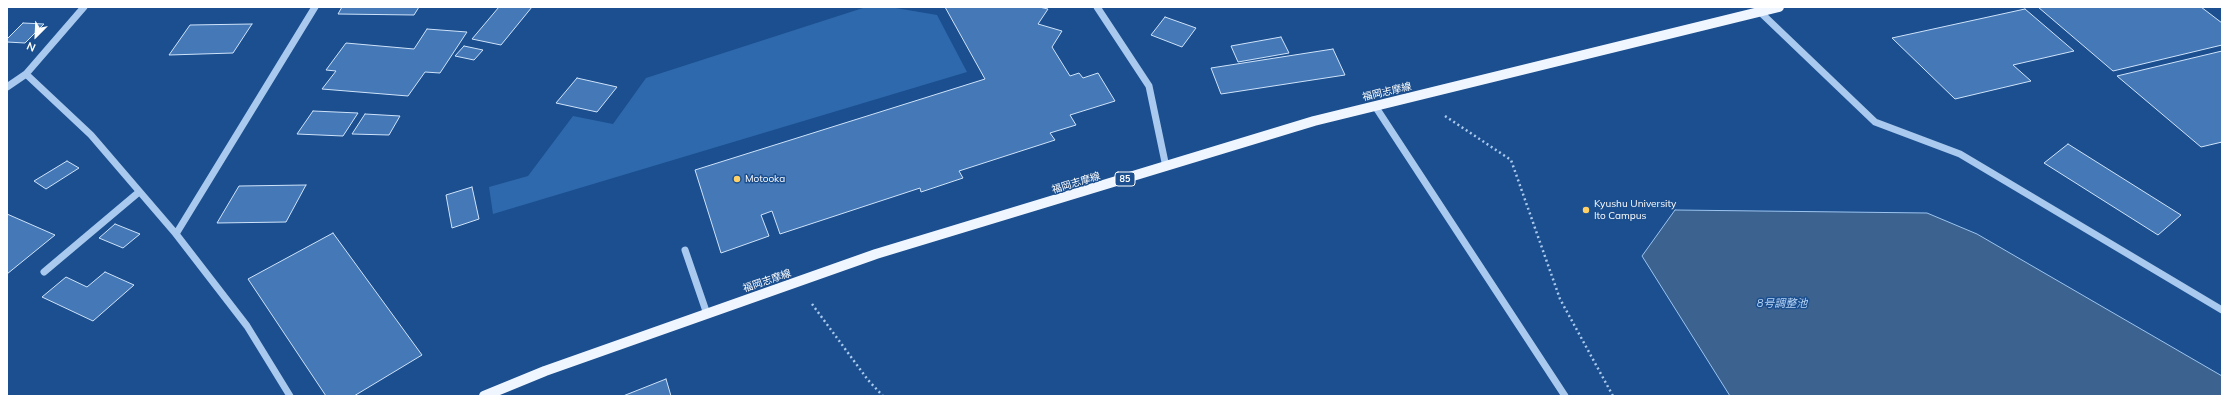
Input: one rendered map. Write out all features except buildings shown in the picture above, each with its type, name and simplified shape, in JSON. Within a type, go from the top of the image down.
[{"type":"main road","name":"福岡志摩線","points":[[484,396],[544,371],[876,254],[1314,121],[1779,7]]},
{"type":"street","points":[[7,87],[26,74],[84,7]]},
{"type":"street","points":[[176,234],[315,7]]},
{"type":"street","points":[[1097,7],[1149,86],[1166,167]]},
{"type":"street","points":[[1759,11],[1874,122],[1960,154],[2222,310]]},
{"type":"street","points":[[26,74],[91,135],[176,234],[247,326],[290,396]]},
{"type":"street","points":[[1375,106],[1565,396]]},
{"type":"street","points":[[44,272],[139,192]]},
{"type":"street","points":[[685,250],[707,314]]},
{"type":"path","points":[[1417,96],[1511,160],[1560,299],[1613,396]]},
{"type":"path","points":[[796,282],[868,380],[883,396]]},
{"type":"shaded area","points":[[866,7],[890,7],[937,15],[967,72],[493,214],[489,187],[528,176],[573,116],[613,124],[646,78]]},
{"type":"water","name":"8号調整池","points":[[1675,210],[1927,213],[1977,234],[2222,376],[2222,396],[1730,396],[1642,256]]},
{"type":"place","name":"Motooka","points":[[737,179]]},
{"type":"place","name":"Kyushu University Ito Campus","points":[[1586,210]]}]
